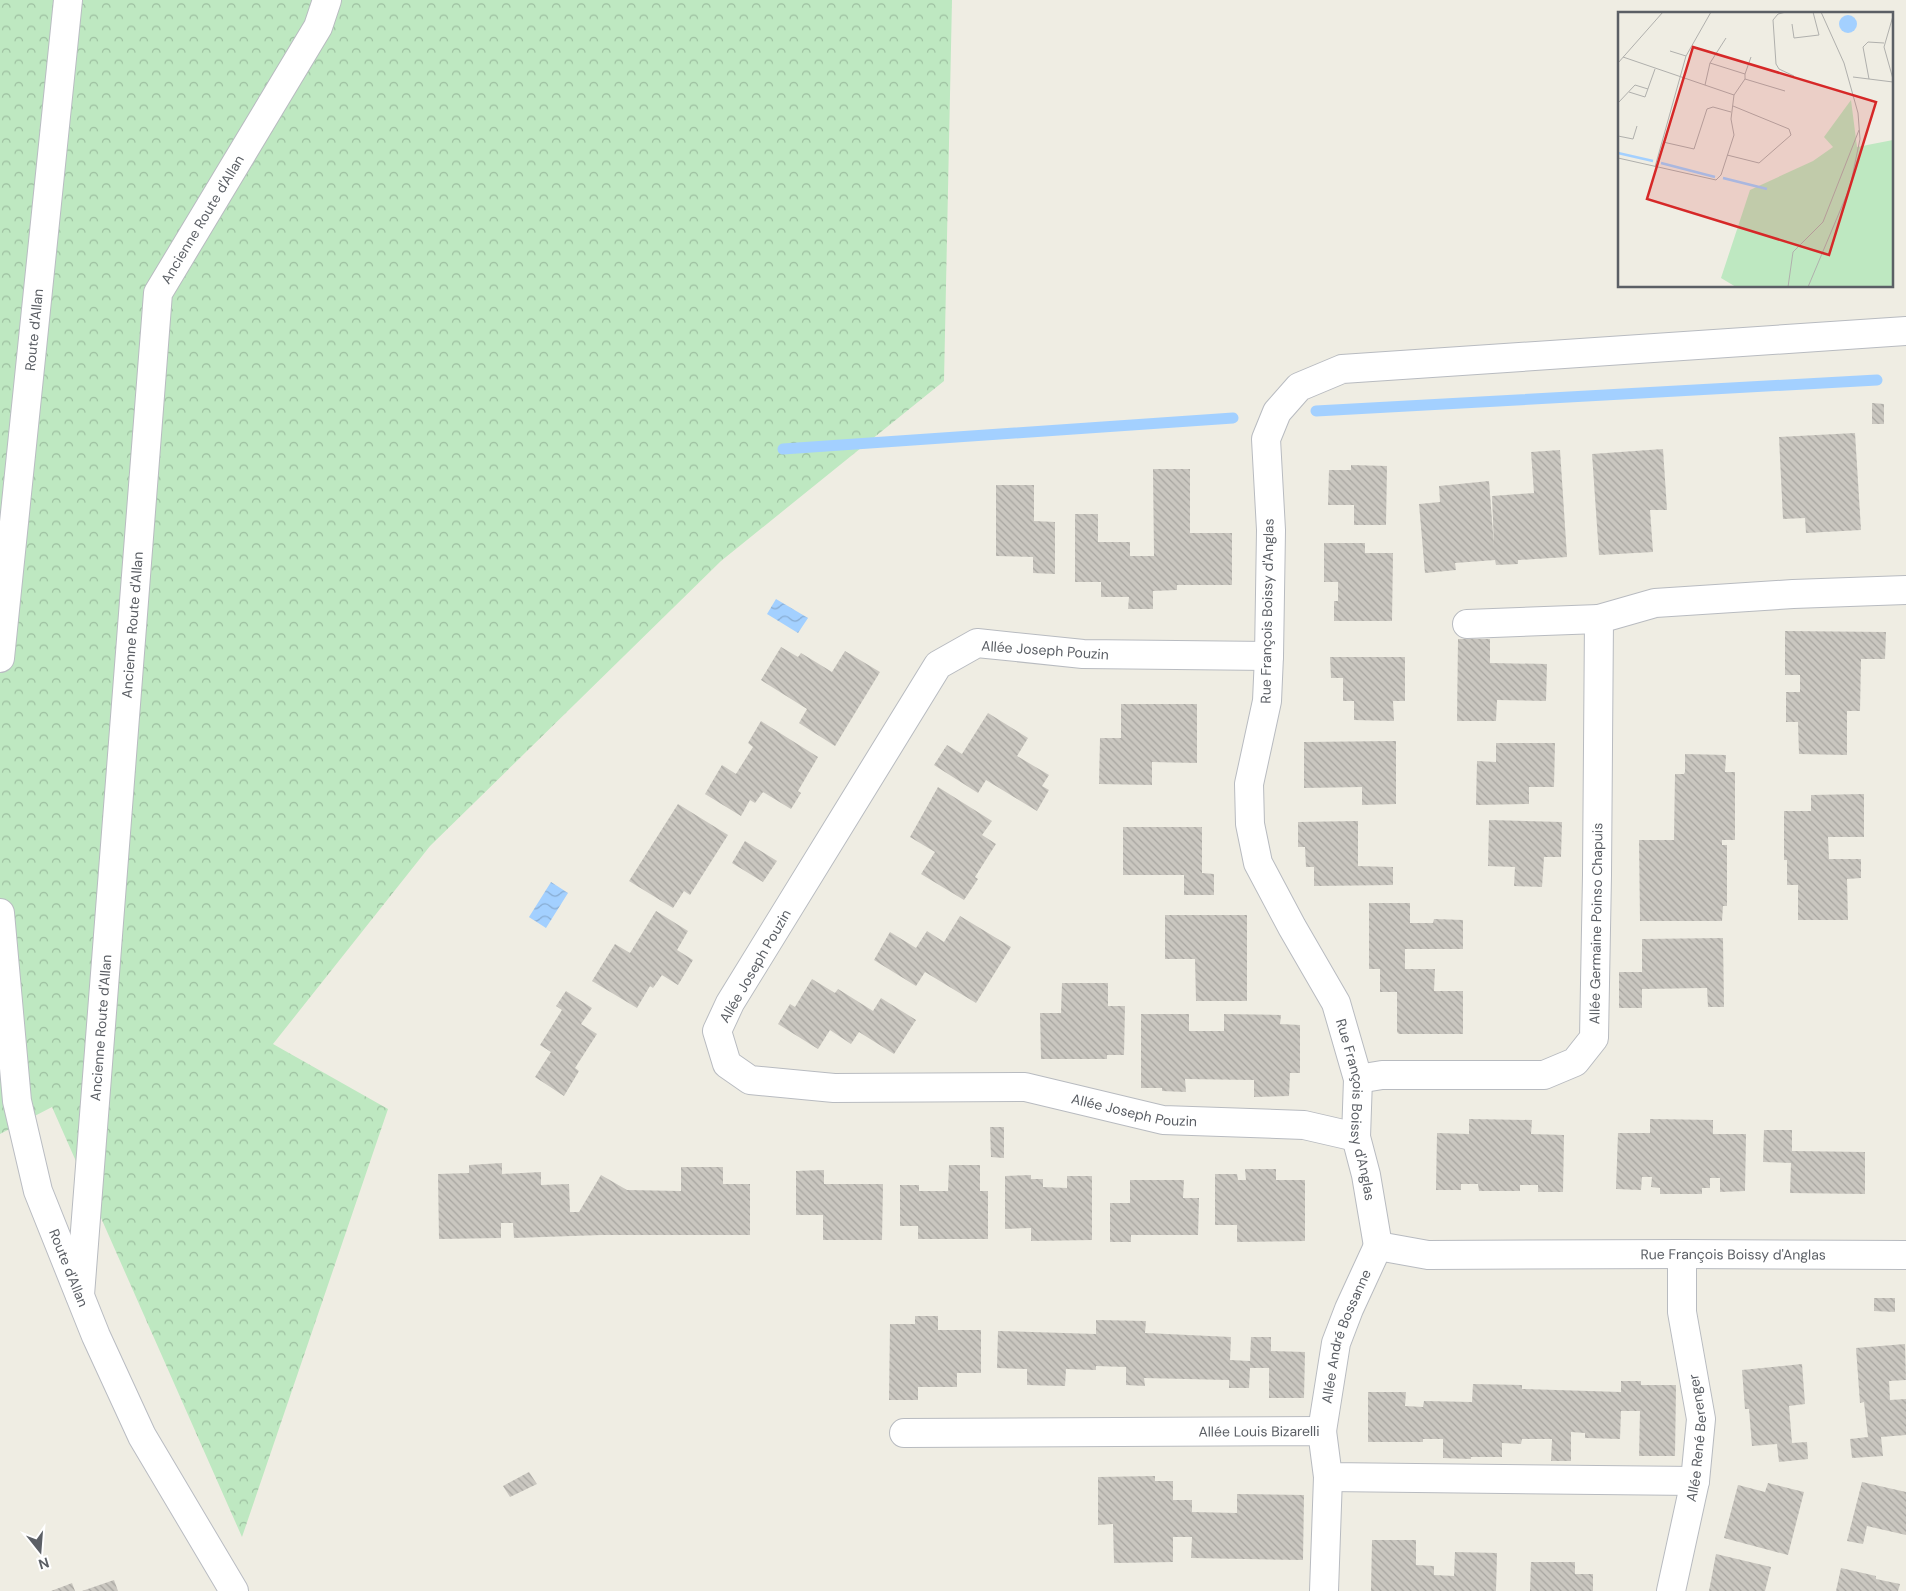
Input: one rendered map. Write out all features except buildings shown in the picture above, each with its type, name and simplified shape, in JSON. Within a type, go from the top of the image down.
[{"type":"street","name":"Route d'Allan","points":[[0,658],[68,0]]},
{"type":"street","name":"Ancienne Route d'Allan","points":[[80,1295],[158,293],[318,28],[327,0]]},
{"type":"street","name":"Rue François Boissy d'Anglas","points":[[1906,331],[1342,369],[1299,387],[1277,412],[1266,440],[1271,530],[1267,701],[1249,784],[1250,824],[1258,863],[1336,1003],[1358,1079],[1356,1137],[1366,1175],[1378,1246],[1428,1255],[1906,1255]]},
{"type":"street","points":[[1467,624],[1599,619],[1655,603],[1793,594],[1906,590]]},
{"type":"street","name":"Allée Germaine Poinso Chapuis","points":[[1358,1079],[1382,1074],[1544,1075],[1575,1062],[1594,1038],[1599,619]]},
{"type":"street","name":"Allée Joseph Pouzin","points":[[1269,656],[1083,654],[977,643],[938,665],[730,1003],[718,1030],[727,1064],[750,1080],[834,1088],[1025,1087],[1163,1120],[1304,1125],[1356,1137]]},
{"type":"street","name":"Route d'Allan","points":[[0,912],[17,1101],[38,1191],[96,1336],[142,1436],[234,1591]]},
{"type":"street","name":"Allée André Bossanne","points":[[1322,1431],[1336,1343],[1352,1301],[1378,1246]]},
{"type":"street","name":"Allée René Berenger","points":[[1671,1591],[1695,1481],[1701,1419],[1682,1312],[1682,1254]]},
{"type":"street","name":"Allée Louis Bizarelli","points":[[904,1433],[1322,1431],[1328,1477]]},
{"type":"street","points":[[1324,1591],[1328,1477],[1695,1481]]},
{"type":"green space","points":[[0,0],[952,0],[944,381],[721,561],[430,846],[273,1044],[388,1109],[242,1537],[52,1107],[0,1134]]},
{"type":"water","points":[[776,599],[808,618],[798,633],[767,614]]},
{"type":"water","points":[[551,882],[568,893],[546,928],[529,917]]},
{"type":"waterway","points":[[1316,411],[1877,380]]},
{"type":"waterway","points":[[783,449],[1233,418]]}]
